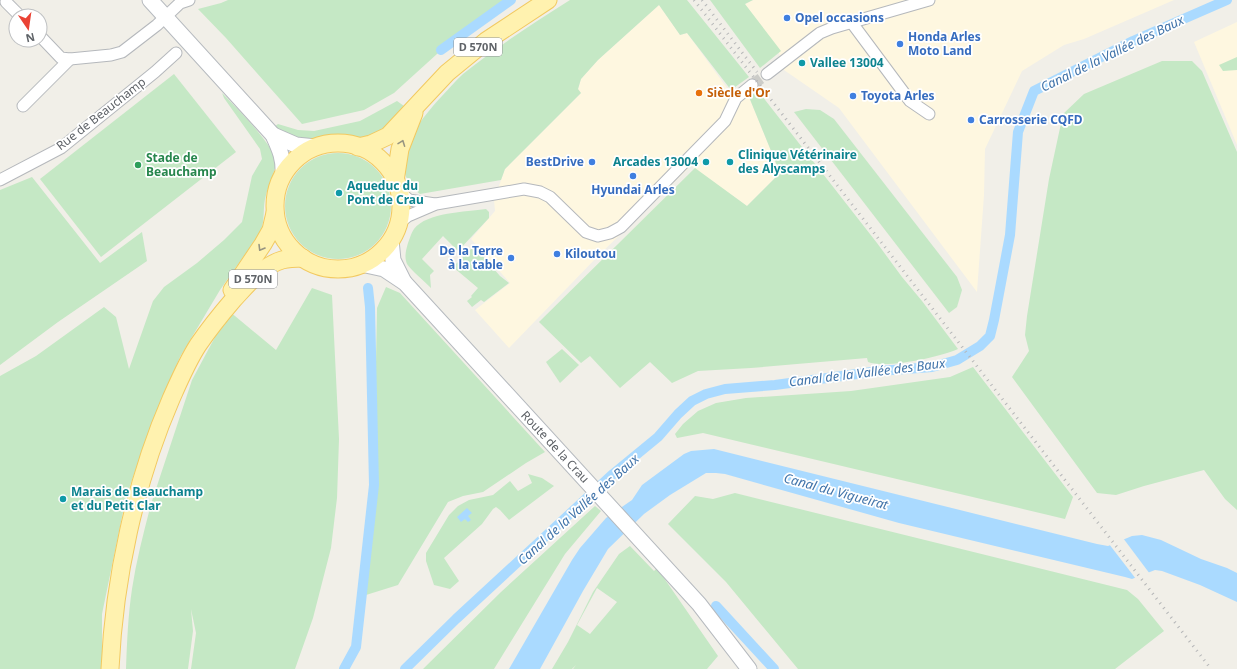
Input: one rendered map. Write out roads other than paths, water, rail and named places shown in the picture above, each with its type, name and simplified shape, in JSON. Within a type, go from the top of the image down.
[{"type":"main road","name":"D 570N","points":[[358,147],[371,144],[388,136],[418,106],[447,73],[486,41],[548,0]]},
{"type":"main road","points":[[154,1],[169,14],[273,135],[281,153],[283,166],[282,176],[275,200],[275,212],[278,226],[292,249],[303,258],[321,266],[330,268],[346,268],[361,264],[378,254],[390,240],[398,224],[400,207],[397,186],[384,164],[372,154],[358,147],[346,144],[333,144],[316,147],[296,145],[273,135]]},
{"type":"main road","name":"D 570N","points":[[397,186],[400,149],[418,106]]},
{"type":"main road","points":[[282,176],[297,158],[316,147]]},
{"type":"main road","name":"D 570N","points":[[216,320],[228,296],[271,230],[275,212]]},
{"type":"main road","points":[[390,240],[393,260],[405,283]]},
{"type":"main road","name":"D 570N","points":[[110,669],[120,575],[131,522],[147,465],[162,420],[182,376],[198,346],[216,320],[247,285],[271,266],[282,260],[303,258]]},
{"type":"main road","points":[[361,264],[384,269],[405,283]]},
{"type":"main road","name":"Route de la Crau","points":[[405,283],[699,604],[749,669]]},
{"type":"street","points":[[48,44],[61,58],[70,59],[111,55],[122,52],[157,25],[180,4],[188,0]]},
{"type":"street","points":[[767,74],[820,33],[832,28],[930,0]]},
{"type":"street","points":[[6,2],[12,8]]},
{"type":"street","points":[[852,23],[910,101],[929,114]]},
{"type":"street","name":"Rue de Beauchamp","points":[[0,180],[60,148],[155,72],[176,52]]},
{"type":"street","points":[[23,106],[70,59]]},
{"type":"street","points":[[398,224],[408,216],[436,204],[524,188],[550,197],[586,232],[598,236],[610,233],[620,227],[725,121],[736,98],[752,85]]},
{"type":"street","points":[[397,186],[409,200],[436,204]]},
{"type":"water","name":"Canal du Vigueirat","points":[[714,449],[1097,544],[1108,546],[1132,536],[1142,535],[1161,540],[1201,559],[1237,573],[1237,602],[1200,585],[1162,571],[1155,570],[1132,579],[899,523],[725,474],[706,473],[670,495],[644,514],[608,549],[540,669],[509,669],[572,560],[580,548],[606,518],[632,500],[642,485],[684,454],[691,451]]},
{"type":"water","points":[[467,508],[472,513],[468,516],[471,520],[468,522],[465,519],[461,522],[457,517]]},
{"type":"waterway","points":[[441,50],[511,0]]},
{"type":"waterway","name":"Canal de la Vallée des Baux","points":[[405,669],[456,619],[613,474],[658,437],[678,414],[692,401],[706,394],[725,389],[775,385],[879,371],[932,367],[957,360],[980,346],[990,336],[994,320],[1010,235],[1018,132],[1034,91],[1133,41],[1227,0]]},
{"type":"waterway","points":[[344,669],[356,647],[374,485],[370,307],[368,288]]},
{"type":"waterway","points":[[716,606],[774,669]]},
{"type":"tunnel","points":[[752,85],[767,74]]},
{"type":"railway","points":[[694,0],[1211,669]]},
{"type":"railway","points":[[702,0],[757,72]]},
{"type":"place","name":"Opel occasions","points":[[787,18]]},
{"type":"place","name":"Honda Arles Moto Land","points":[[900,44]]},
{"type":"place","name":"Vallee 13004","points":[[802,63]]},
{"type":"place","name":"Siècle d'Or","points":[[699,93]]},
{"type":"place","name":"Toyota Arles","points":[[853,96]]},
{"type":"place","name":"Carrosserie CQFD","points":[[971,120]]},
{"type":"place","name":"BestDrive","points":[[592,162]]},
{"type":"place","name":"Arcades 13004","points":[[706,162]]},
{"type":"place","name":"Clinique Vétérinaire des Alyscamps","points":[[730,162]]},
{"type":"place","name":"Stade de Beauchamp","points":[[138,165]]},
{"type":"place","name":"Hyundai Arles","points":[[633,176]]},
{"type":"place","name":"Aqueduc du Pont de Crau","points":[[339,193]]},
{"type":"place","name":"Kiloutou","points":[[557,254]]},
{"type":"place","name":"De la Terre à la table","points":[[511,258]]},
{"type":"place","name":"Marais de Beauchamp et du Petit Clar","points":[[63,499]]}]
